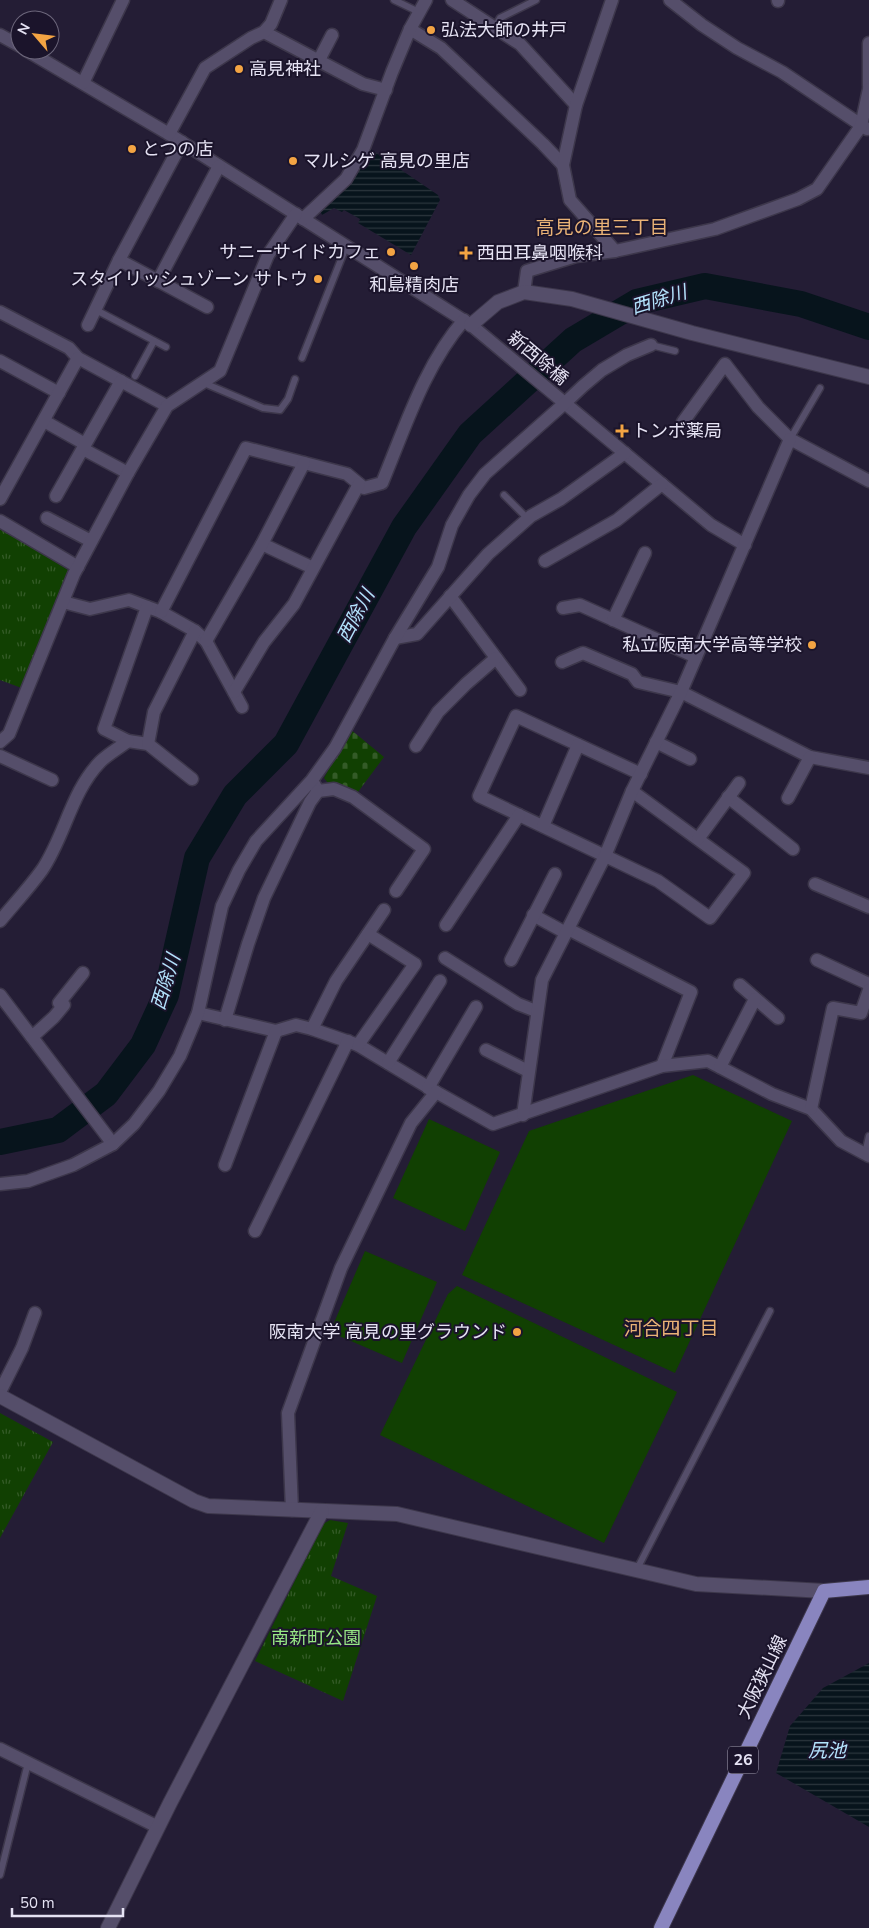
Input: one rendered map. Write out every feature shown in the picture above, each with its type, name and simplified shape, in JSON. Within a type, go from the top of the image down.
[{"type":"main road","points":[[824,1591],[869,1587]]},
{"type":"main road","name":"大阪狭山線","points":[[661,1928],[824,1591]]},
{"type":"street","points":[[83,83],[123,0]]},
{"type":"street","points":[[169,134],[205,68],[251,38],[264,32],[271,24],[281,0]]},
{"type":"street","points":[[0,742],[9,734],[78,567],[128,473],[167,406],[220,371],[268,255],[299,217],[346,179],[364,150],[410,29],[426,0]]},
{"type":"street","points":[[452,0],[520,44],[576,106]]},
{"type":"street","points":[[612,0],[576,106],[563,165],[570,200],[614,251]]},
{"type":"street","points":[[670,0],[702,25],[737,48],[782,72],[865,128]]},
{"type":"street","points":[[410,29],[441,48],[544,144],[563,165]]},
{"type":"street","points":[[264,32],[363,84],[386,90]]},
{"type":"street","points":[[319,60],[332,35]]},
{"type":"street","points":[[524,292],[528,271],[576,256],[614,251],[715,229],[798,199],[817,189],[865,128],[869,88],[869,44]]},
{"type":"street","name":"新西除橋","points":[[43,60],[182,142],[468,323],[711,525],[745,545]]},
{"type":"street","points":[[88,325],[119,260],[182,142]]},
{"type":"street","points":[[158,281],[219,166]]},
{"type":"street","points":[[119,260],[207,307]]},
{"type":"street","points":[[161,612],[246,448],[347,474],[364,488],[382,483],[416,402],[441,351],[468,323],[498,302],[524,292],[572,299],[869,378]]},
{"type":"street","points":[[0,312],[69,348],[78,358],[167,406]]},
{"type":"street","points":[[225,1020],[264,898],[310,802],[315,786],[395,638],[438,567],[452,525],[469,495],[485,474],[602,370],[627,355],[651,345]]},
{"type":"street","points":[[0,499],[78,358]]},
{"type":"street","points":[[0,361],[59,393]]},
{"type":"street","points":[[683,422],[725,364],[758,407],[790,440],[869,481]]},
{"type":"street","points":[[56,496],[121,381]]},
{"type":"street","points":[[44,421],[128,473]]},
{"type":"street","points":[[523,1115],[536,1011],[542,980],[605,856],[632,791],[681,692],[790,440]]},
{"type":"street","points":[[395,638],[417,634],[488,554],[528,518],[561,499],[625,453]]},
{"type":"street","points":[[206,641],[262,544],[304,463]]},
{"type":"street","points":[[234,692],[264,642],[294,604],[359,484]]},
{"type":"street","points":[[545,561],[617,520],[662,484]]},
{"type":"street","points":[[47,518],[91,541]]},
{"type":"street","points":[[0,520],[78,567]]},
{"type":"street","points":[[262,544],[313,568]]},
{"type":"street","points":[[613,620],[645,553]]},
{"type":"street","points":[[450,596],[520,690]]},
{"type":"street","points":[[63,602],[90,609],[129,600],[161,612],[195,631],[206,641],[242,708]]},
{"type":"street","points":[[563,608],[580,605],[696,657]]},
{"type":"street","points":[[147,607],[104,729],[128,742],[148,744],[192,779]]},
{"type":"street","points":[[148,744],[154,712],[195,631]]},
{"type":"street","points":[[562,662],[584,653],[632,674],[638,682],[681,692],[810,757],[869,768]]},
{"type":"street","points":[[416,746],[438,712],[496,658]]},
{"type":"street","points":[[632,791],[744,873],[710,918],[658,881],[480,796],[516,716],[641,774]]},
{"type":"street","points":[[0,921],[6,905],[42,869],[65,826],[75,798],[91,773],[101,761],[128,742]]},
{"type":"street","points":[[656,742],[690,759]]},
{"type":"street","points":[[543,826],[578,745]]},
{"type":"street","points":[[0,756],[52,780]]},
{"type":"street","points":[[788,798],[810,757]]},
{"type":"street","points":[[698,839],[739,783]]},
{"type":"street","points":[[315,786],[334,789],[353,797],[424,848],[396,891]]},
{"type":"street","points":[[0,1184],[28,1181],[73,1165],[112,1144],[134,1124],[159,1091],[180,1056],[198,1013],[222,906],[239,870],[256,841],[315,786]]},
{"type":"street","points":[[728,797],[793,849]]},
{"type":"street","points":[[446,925],[519,815]]},
{"type":"street","points":[[511,960],[555,874]]},
{"type":"street","points":[[815,884],[869,907]]},
{"type":"street","points":[[312,1029],[336,981],[384,910]]},
{"type":"street","points":[[533,915],[691,992],[662,1066]]},
{"type":"street","points":[[255,1231],[353,1043],[415,964],[368,934]]},
{"type":"street","points":[[445,958],[518,1004],[536,1011]]},
{"type":"street","points":[[817,960],[869,984]]},
{"type":"street","points":[[32,1037],[64,1005],[59,1003],[83,973]]},
{"type":"street","points":[[388,1063],[440,981]]},
{"type":"street","points":[[740,985],[778,1018]]},
{"type":"street","points":[[811,1109],[833,1008],[861,1013],[869,990]]},
{"type":"street","points":[[0,997],[64,1078],[112,1144]]},
{"type":"street","points":[[720,1067],[755,998]]},
{"type":"street","points":[[292,1510],[288,1414],[341,1268],[411,1123],[432,1090],[476,1006]]},
{"type":"street","points":[[198,1013],[276,1031],[296,1025],[353,1043],[493,1124],[662,1066],[708,1061],[772,1094],[811,1109],[841,1141],[867,1155]]},
{"type":"street","points":[[225,1165],[276,1031]]},
{"type":"street","points":[[486,1050],[528,1071]]},
{"type":"street","points":[[0,1392],[22,1348],[35,1313]]},
{"type":"street","points":[[0,1396],[194,1501],[208,1506],[397,1514],[696,1584],[824,1591]]},
{"type":"street","points":[[108,1928],[158,1827],[322,1511]]},
{"type":"street","points":[[0,1749],[158,1827]]},
{"type":"lane","points":[[394,0],[419,12]]},
{"type":"lane","points":[[495,27],[500,18],[536,0]]},
{"type":"lane","points":[[302,358],[346,247]]},
{"type":"lane","points":[[96,310],[166,347]]},
{"type":"lane","points":[[135,376],[154,341]]},
{"type":"lane","points":[[651,345],[675,351]]},
{"type":"lane","points":[[203,382],[263,408],[280,410],[288,399],[295,379]]},
{"type":"lane","points":[[790,440],[820,388]]},
{"type":"lane","points":[[504,495],[528,518]]},
{"type":"lane","points":[[867,1155],[869,1136]]},
{"type":"lane","points":[[637,1569],[770,1311]]},
{"type":"lane","points":[[0,1875],[28,1763]]},
{"type":"green space","points":[[0,526],[74,574],[27,690],[0,680]]},
{"type":"green space","points":[[350,729],[384,757],[358,792],[340,784],[328,783],[324,778]]},
{"type":"green space","points":[[693,1075],[792,1121],[675,1373],[462,1275],[529,1131]]},
{"type":"green space","points":[[429,1119],[500,1152],[465,1231],[393,1198]]},
{"type":"green space","points":[[365,1251],[437,1282],[402,1363],[330,1332]]},
{"type":"green space","points":[[457,1286],[677,1392],[604,1543],[380,1435],[448,1294]]},
{"type":"green space","points":[[0,1413],[53,1442],[0,1538]]},
{"type":"green space","name":"南新町公園","points":[[330,1520],[348,1523],[331,1576],[377,1596],[343,1701],[255,1661],[323,1524]]},
{"type":"water","points":[[369,148],[438,195],[440,200],[411,255],[358,223],[360,219],[344,210],[342,212],[334,208],[322,215],[320,210]]},
{"type":"water","name":"尻池","points":[[869,1663],[869,1827],[776,1773],[790,1726],[823,1688]]},
{"type":"waterway","name":"西除川","points":[[0,1142],[58,1130],[106,1094],[143,1045],[166,995],[197,858],[235,795],[286,744],[404,527],[470,434],[573,340],[637,302],[705,286],[801,304],[869,327]]},
{"type":"place","name":"弘法大師の井戸","points":[[431,30]]},
{"type":"place","name":"高見神社","points":[[239,69]]},
{"type":"place","name":"とつの店","points":[[132,149]]},
{"type":"place","name":"マルシゲ 高見の里店","points":[[293,161]]},
{"type":"place","name":"サニーサイドカフェ","points":[[391,252]]},
{"type":"place","name":"西田耳鼻咽喉科","points":[[466,253]]},
{"type":"place","name":"和島精肉店","points":[[414,266]]},
{"type":"place","name":"スタイリッシュゾーン サトウ","points":[[318,279]]},
{"type":"place","name":"トンボ薬局","points":[[622,431]]},
{"type":"place","name":"私立阪南大学高等学校","points":[[812,645]]},
{"type":"place","name":"阪南大学 高見の里グラウンド","points":[[517,1332]]},
{"type":"district","name":"高見の里三丁目","points":[[602,228]]},
{"type":"district","name":"河合四丁目","points":[[671,1329]]}]
